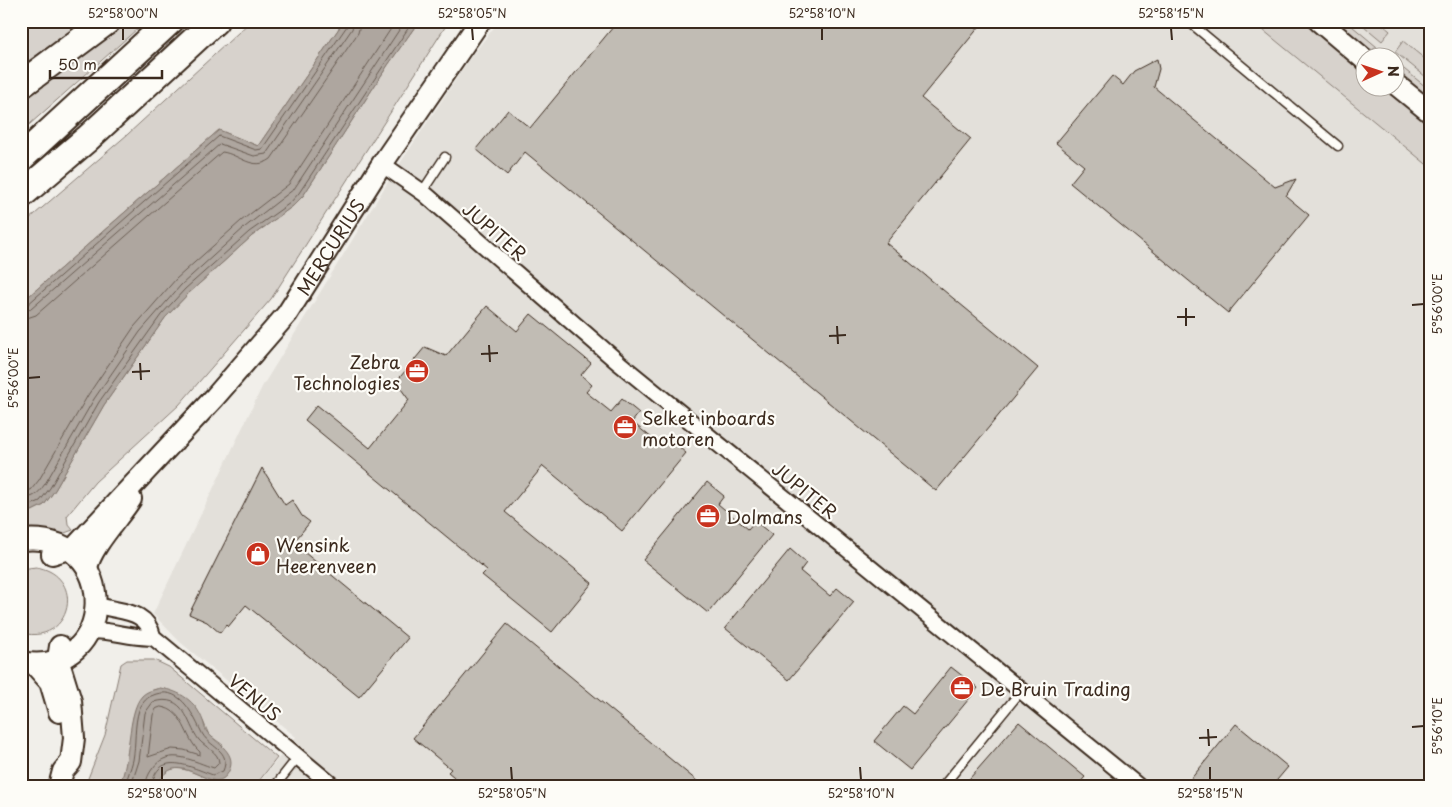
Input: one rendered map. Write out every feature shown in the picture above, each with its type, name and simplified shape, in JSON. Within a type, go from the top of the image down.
[{"type":"highway","points":[[21,85],[107,21]]},
{"type":"highway","points":[[21,158],[170,21]]},
{"type":"highway","points":[[21,195],[87,139],[215,21]]},
{"type":"main road","name":"MERCURIUS","points":[[60,552],[75,547],[215,397],[287,314],[382,164],[480,21]]},
{"type":"main road","points":[[1319,21],[1354,51]]},
{"type":"main road","points":[[1404,92],[1431,113]]},
{"type":"main road","name":"MERCURIUS","points":[[87,568],[97,546],[115,524],[160,456]]},
{"type":"main road","points":[[21,540],[44,539],[60,552],[87,568],[95,586],[91,603],[90,631],[77,647],[26,659]]},
{"type":"main road","points":[[21,552],[60,552]]},
{"type":"main road","points":[[60,552],[76,572],[91,603]]},
{"type":"main road","points":[[59,652],[77,629],[91,603]]},
{"type":"main road","points":[[59,652],[69,693],[74,726],[70,762],[61,778]]},
{"type":"main road","points":[[26,659],[47,677],[57,698],[61,724],[61,778]]},
{"type":"street","name":"JUPITER","points":[[382,164],[422,192],[619,363],[1138,786]]},
{"type":"street","name":"VENUS","points":[[91,603],[140,617],[150,626],[153,637],[333,786]]},
{"type":"street","points":[[90,631],[108,630],[143,638],[153,637]]},
{"type":"lane","points":[[1188,21],[1338,146]]},
{"type":"lane","points":[[422,192],[444,156]]},
{"type":"lane","points":[[943,786],[1021,691]]},
{"type":"lane","points":[[275,786],[298,757]]},
{"type":"shaded area","points":[[21,21],[86,21],[21,66]]},
{"type":"shaded area","points":[[120,21],[146,21],[21,132],[21,101],[55,69]]},
{"type":"shaded area","points":[[251,21],[344,21],[258,146],[219,130],[21,303],[21,226],[128,134]]},
{"type":"shaded area","points":[[419,21],[449,21],[271,299],[179,405],[95,482],[67,516],[68,524],[73,530],[59,535],[21,534],[21,508],[32,511],[44,505],[55,490],[104,405],[165,318],[189,293],[252,236],[293,206],[303,196],[388,65]]},
{"type":"shaded area","points":[[499,21],[1431,21],[1431,786],[256,786],[296,737],[180,642],[153,614],[262,387],[391,177],[470,58]]},
{"type":"shaded area","points":[[1252,21],[1306,21],[1354,61],[1354,98],[1400,98],[1431,123],[1431,168]]},
{"type":"shaded area","points":[[1332,21],[1346,21],[1377,47],[1366,48]]},
{"type":"shaded area","points":[[1358,21],[1378,21],[1390,31],[1382,41]]},
{"type":"shaded area","points":[[1403,41],[1431,64],[1431,81],[1404,59],[1404,48],[1398,48]]},
{"type":"shaded area","points":[[1404,69],[1431,91],[1431,102],[1404,80]]},
{"type":"shaded area","points":[[36,567],[52,573],[62,583],[67,595],[67,608],[62,620],[52,629],[38,634],[21,633],[21,569]]},
{"type":"shaded area","points":[[127,660],[154,660],[169,667],[277,758],[255,786],[156,786],[167,771],[174,769],[188,770],[213,780],[223,745],[209,735],[203,721],[160,688],[149,692],[137,707],[132,726],[128,758],[120,785],[85,786],[105,735],[121,664]]},
{"type":"water","points":[[344,21],[419,21],[388,65],[303,196],[293,206],[252,236],[189,293],[165,318],[104,405],[55,490],[44,505],[32,511],[21,508],[21,303],[219,130],[258,146]]},
{"type":"water","points":[[160,688],[181,694],[192,703],[200,714],[207,732],[229,754],[231,766],[228,773],[221,779],[213,780],[184,769],[174,769],[165,774],[156,786],[119,786],[126,764],[131,725],[137,703],[146,693]]},
{"type":"building","points":[[618,21],[984,21],[921,98],[971,139],[886,243],[1038,368],[936,491],[525,152],[507,175],[476,149],[508,110],[530,128]]},
{"type":"building","points":[[1157,59],[1159,69],[1154,87],[1275,187],[1296,179],[1286,196],[1309,215],[1228,313],[1070,183],[1084,166],[1056,143],[1112,76],[1123,85],[1134,71]]},
{"type":"building","points":[[487,306],[517,331],[531,314],[591,363],[581,375],[592,385],[586,392],[611,412],[622,399],[639,413],[632,422],[663,447],[669,439],[686,453],[622,531],[543,466],[505,512],[592,583],[552,632],[482,575],[487,570],[305,420],[317,405],[370,448],[409,400],[396,382],[425,347],[446,356]]},
{"type":"building","points":[[262,468],[285,505],[292,500],[302,516],[310,522],[293,543],[408,638],[359,697],[246,605],[228,627],[226,625],[220,633],[207,622],[189,614]]},
{"type":"building","points":[[707,482],[724,496],[718,504],[748,529],[755,521],[772,535],[708,613],[643,560]]},
{"type":"building","points":[[790,549],[806,563],[800,571],[830,596],[837,588],[854,602],[789,680],[725,628]]},
{"type":"building","points":[[507,624],[703,786],[465,786],[448,772],[451,769],[413,738]]},
{"type":"building","points":[[951,667],[978,688],[910,770],[874,741],[903,706],[913,714]]},
{"type":"building","points":[[1019,722],[1085,777],[1077,786],[963,786]]},
{"type":"building","points":[[1236,724],[1288,767],[1272,786],[1185,786]]},
{"type":"place","name":"Zebra Technologies","points":[[417,371]]},
{"type":"place","name":"Selket inboards motoren","points":[[625,427]]},
{"type":"place","name":"Dolmans","points":[[708,516]]},
{"type":"place","name":"Wensink Heerenveen","points":[[258,554]]},
{"type":"place","name":"De Bruin Trading","points":[[962,688]]}]
